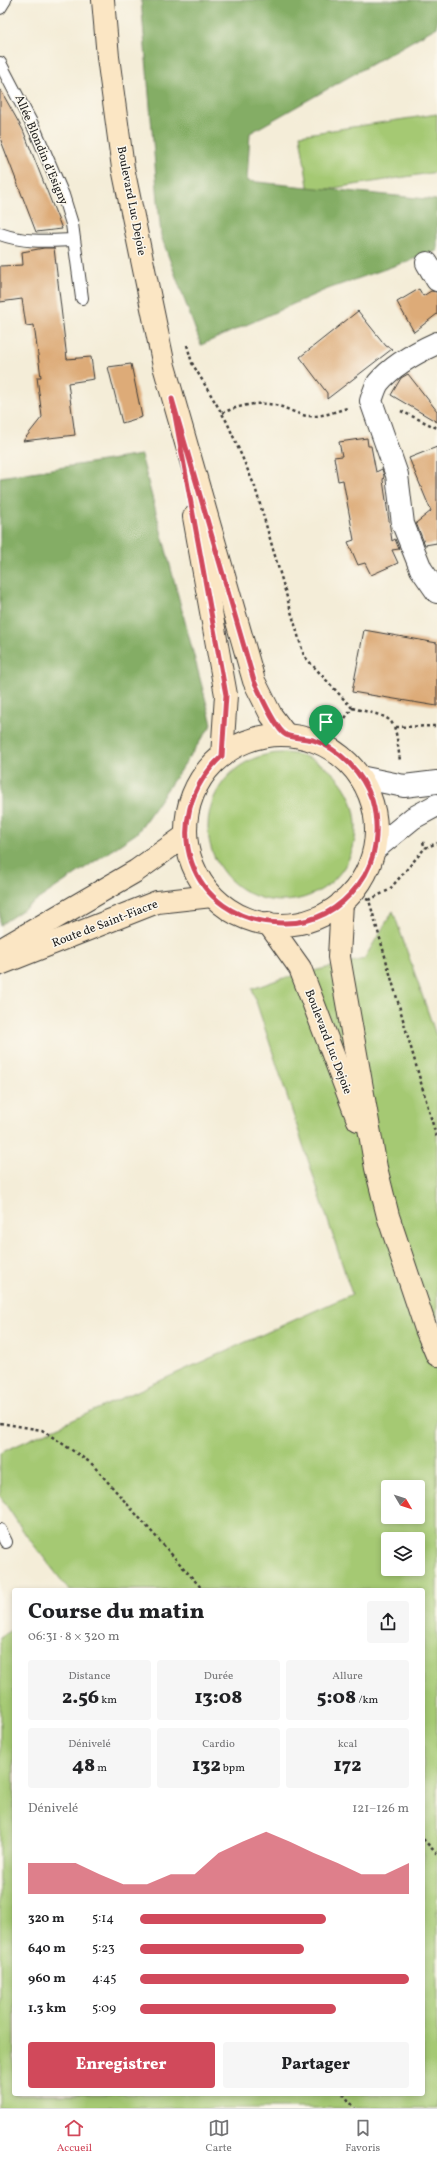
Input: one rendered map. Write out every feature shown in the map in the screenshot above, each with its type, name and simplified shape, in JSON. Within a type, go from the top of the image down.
[{"type":"main road","name":"Boulevard Luc Dejoie","points":[[103,0],[108,56],[123,168],[172,399],[226,695],[222,756]]},
{"type":"main road","name":"Boulevard Luc Dejoie","points":[[172,399],[254,681],[271,715],[286,735]]},
{"type":"main road","points":[[286,735],[302,737],[326,746],[346,760],[360,777],[372,800],[375,814],[375,848],[354,898],[332,911],[297,924],[268,923],[242,917],[212,896],[200,880],[191,858],[185,836],[187,815],[195,789],[204,774],[222,756],[247,741],[265,736],[286,735]]},
{"type":"main road","name":"Route de Saint-Fiacre","points":[[0,950],[136,871],[185,836]]},
{"type":"main road","name":"Route de Saint-Fiacre","points":[[0,964],[158,902],[212,896]]},
{"type":"main road","name":"Boulevard Luc Dejoie","points":[[354,898],[340,957],[376,1168],[388,1216],[426,1329],[437,1355]]},
{"type":"main road","name":"Boulevard Luc Dejoie","points":[[268,923],[300,968],[376,1168]]},
{"type":"street","points":[[437,343],[420,350],[396,368],[378,384],[371,401],[397,475],[403,524],[421,569],[437,592]]},
{"type":"street","points":[[360,777],[404,786],[437,782]]},
{"type":"street","points":[[375,848],[413,818],[437,805]]},
{"type":"lane","points":[[0,8],[6,0]]},
{"type":"lane","name":"Allée Blondin d'Esigny","points":[[0,63],[36,132],[63,195],[72,224],[82,298]]},
{"type":"lane","points":[[0,234],[14,239],[32,242],[74,240]]},
{"type":"lane","points":[[0,1530],[6,1542]]},
{"type":"path","points":[[186,342],[192,363],[222,413],[255,487],[304,656],[352,708],[386,716],[395,727],[401,768]]},
{"type":"path","points":[[222,413],[235,407],[257,403],[274,404],[307,416],[324,415],[371,401],[414,415],[437,428]]},
{"type":"path","points":[[326,746],[352,708]]},
{"type":"path","points":[[395,727],[437,726]]},
{"type":"path","points":[[437,843],[425,848],[389,890],[354,898],[437,1139]]},
{"type":"path","points":[[0,1423],[42,1430],[91,1464],[201,1588]]},
{"type":"path","points":[[425,1841],[437,1854]]},
{"type":"path","points":[[345,2096],[355,2108]]},
{"type":"green space","points":[[141,0],[437,0],[437,27],[250,133],[247,181],[437,200],[437,251],[325,290],[201,345],[161,236]]},
{"type":"green space","points":[[437,114],[437,172],[309,192],[300,135]]},
{"type":"green space","points":[[141,455],[212,724],[137,833],[0,925],[0,477]]},
{"type":"green space","points":[[275,753],[289,753],[304,756],[317,761],[335,774],[348,792],[351,799],[355,812],[355,842],[351,855],[348,862],[335,880],[317,893],[310,896],[297,900],[275,901],[260,898],[247,893],[235,885],[224,874],[216,862],[211,849],[208,834],[208,820],[211,805],[216,792],[224,780],[235,769],[247,761],[260,756]]},
{"type":"green space","points":[[393,911],[437,1038],[437,2108],[0,2108],[0,1637],[12,1629],[12,2096],[425,2096],[425,1588],[67,1588],[26,1535],[0,1496],[0,1453],[352,1294],[252,989],[280,979],[364,959]]},
{"type":"building","points":[[0,89],[23,130],[62,229],[36,232],[0,138]]},
{"type":"building","points":[[44,248],[54,248],[67,359],[91,357],[94,379],[68,383],[75,435],[23,441],[42,417],[37,377],[41,377],[34,325],[26,326],[22,299],[0,302],[0,266],[23,265],[22,252]]},
{"type":"building","points":[[419,289],[423,296],[431,291],[437,292],[437,314],[414,332],[397,302]]},
{"type":"building","points":[[358,311],[386,346],[392,349],[327,399],[327,393],[300,357]]},
{"type":"building","points":[[131,364],[142,417],[122,423],[108,367]]},
{"type":"building","points":[[408,374],[437,411],[437,422],[391,395],[401,378]]},
{"type":"building","points":[[367,438],[368,446],[371,446],[376,472],[382,469],[392,541],[395,539],[399,549],[392,550],[398,563],[371,575],[365,563],[358,565],[348,542],[354,540],[343,480],[338,481],[334,457],[342,456],[339,442]]},
{"type":"building","points":[[437,447],[437,543],[425,545],[416,523],[431,511],[409,458]]},
{"type":"building","points":[[364,630],[437,643],[437,706],[352,692]]},
{"type":"route","points":[[172,399],[254,681],[271,715],[286,735],[313,740],[326,746],[336,752],[354,768],[367,788],[372,800],[376,825],[375,848],[364,877],[351,894],[332,911],[297,924],[268,923],[242,917],[228,909],[212,896],[200,880],[191,858],[185,836],[187,815],[195,789],[204,774],[222,756],[226,695],[172,399]]}]
